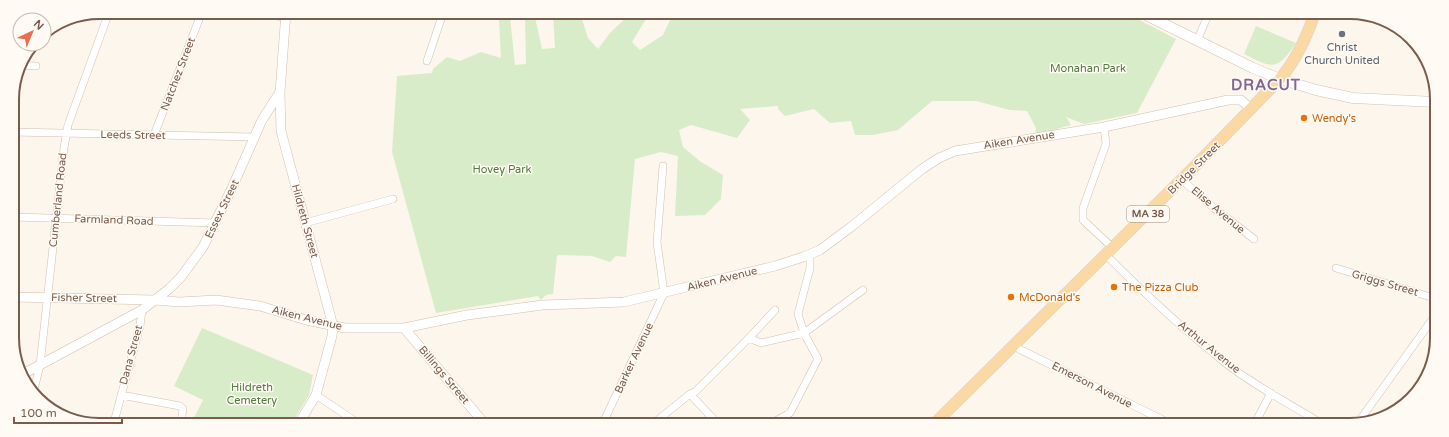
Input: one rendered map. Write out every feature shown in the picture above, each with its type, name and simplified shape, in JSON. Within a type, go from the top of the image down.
[{"type":"main road","points":[[1154,19],[1253,68],[1280,79],[1316,90],[1353,98],[1430,102]]},
{"type":"main road","name":"Bridge Street","points":[[940,418],[1182,180],[1280,79],[1295,58],[1312,19]]},
{"type":"street","name":"Cumberland Road","points":[[35,386],[40,365],[64,148],[68,125],[106,19]]},
{"type":"street","name":"Natchez Street","points":[[154,135],[199,19]]},
{"type":"street","name":"Hildreth Street","points":[[286,19],[280,92],[281,131],[332,326],[332,336],[316,395],[302,418]]},
{"type":"street","points":[[428,61],[441,19]]},
{"type":"street","points":[[1197,41],[1206,19]]},
{"type":"street","points":[[26,65],[36,66]]},
{"type":"street","name":"Essex Street","points":[[142,310],[169,289],[189,267],[203,247],[216,223],[262,120],[280,92]]},
{"type":"street","name":"Aiken Avenue","points":[[154,300],[179,302],[216,300],[260,306],[299,318],[346,328],[404,328],[466,315],[543,304],[624,302],[775,266],[810,255],[820,250],[851,227],[922,169],[939,158],[955,151],[978,146],[1104,127],[1228,100],[1241,100],[1251,109]]},
{"type":"street","name":"Arthur Avenue","points":[[1104,127],[1106,144],[1083,208],[1083,220],[1146,294],[1182,327],[1229,365],[1312,418]]},
{"type":"street","name":"Leeds Street","points":[[19,132],[254,137]]},
{"type":"street","points":[[663,166],[657,242],[664,293]]},
{"type":"street","name":"Elise Avenue","points":[[1182,180],[1254,240]]},
{"type":"street","points":[[305,223],[393,199]]},
{"type":"street","name":"Farmland Road","points":[[19,217],[216,223]]},
{"type":"street","points":[[781,418],[790,413],[818,359],[804,333],[798,314],[810,268],[810,255]]},
{"type":"street","name":"Griggs Street","points":[[1336,268],[1430,297]]},
{"type":"street","points":[[749,338],[761,343],[804,333],[863,290]]},
{"type":"street","name":"Barker Avenue","points":[[605,418],[664,293]]},
{"type":"street","name":"Fisher Street","points":[[19,297],[154,300]]},
{"type":"street","points":[[27,372],[142,310]]},
{"type":"street","name":"Dana Street","points":[[115,418],[140,326],[142,310]]},
{"type":"street","points":[[660,418],[690,394],[695,392],[775,310]]},
{"type":"street","points":[[1364,416],[1430,323]]},
{"type":"street","name":"Billings Street","points":[[404,328],[480,418]]},
{"type":"street","name":"Emerson Avenue","points":[[1013,346],[1159,418]]},
{"type":"street","points":[[1258,418],[1271,393]]},
{"type":"street","points":[[690,394],[712,418]]},
{"type":"street","points":[[121,395],[180,406],[183,409],[182,418]]},
{"type":"street","points":[[316,395],[350,418]]},
{"type":"green space","points":[[503,19],[510,19],[515,65],[526,64],[525,19],[535,19],[542,49],[555,48],[553,19],[582,19],[588,38],[598,49],[610,33],[625,19],[646,19],[632,42],[640,50],[663,35],[671,19],[1138,19],[1176,39],[1137,113],[1084,124],[1066,117],[1071,125],[1035,135],[1036,128],[1027,111],[1010,110],[976,101],[932,101],[898,130],[873,135],[855,135],[851,121],[830,123],[814,109],[785,116],[778,109],[778,106],[740,109],[750,120],[737,138],[691,125],[679,130],[683,147],[701,162],[723,175],[721,199],[705,215],[675,216],[678,156],[661,152],[635,159],[626,257],[616,256],[610,262],[592,256],[559,255],[557,256],[553,294],[546,295],[541,300],[538,296],[436,313],[392,152],[397,76],[432,73],[433,69],[447,57],[460,61],[481,52],[501,58],[499,20]]},
{"type":"green space","points":[[1256,26],[1296,43],[1284,59],[1279,63],[1273,65],[1268,64],[1244,54]]},
{"type":"green space","name":"Hildreth Cemetery","points":[[202,328],[313,375],[309,395],[295,418],[194,418],[203,400],[174,386]]},
{"type":"place","name":"Christ Church United","points":[[1342,34]]},
{"type":"place","name":"Wendy's","points":[[1304,118]]},
{"type":"place","name":"The Pizza Club","points":[[1114,287]]},
{"type":"place","name":"McDonald's","points":[[1011,297]]},
{"type":"district","name":"DRACUT","points":[[1266,85]]},
{"type":"park label","name":"Monahan Park","points":[[1088,68]]},
{"type":"park label","name":"Hovey Park","points":[[502,169]]}]
